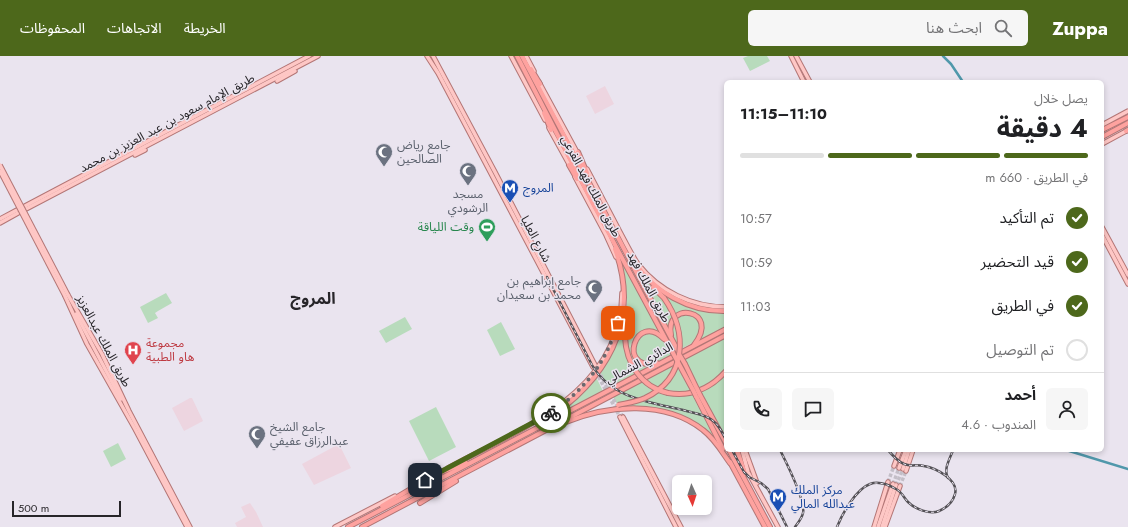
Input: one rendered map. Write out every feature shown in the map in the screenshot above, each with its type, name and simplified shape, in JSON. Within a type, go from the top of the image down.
[{"type":"highway","name":"طريق الملك فهد","points":[[516,56],[525,70],[592,202],[672,352],[695,389]]},
{"type":"highway","points":[[523,56],[540,84]]},
{"type":"highway","name":"طريق الملك فهد","points":[[523,56],[685,364],[724,450]]},
{"type":"highway","points":[[536,92],[551,130]]},
{"type":"highway","points":[[1104,129],[1128,117]]},
{"type":"highway","points":[[1104,136],[1128,123]]},
{"type":"highway","points":[[578,152],[597,197]]},
{"type":"highway","points":[[569,165],[592,202]]},
{"type":"highway","points":[[549,428],[590,411],[640,400],[654,392],[668,379],[676,366],[680,351],[680,334],[674,314],[664,298],[638,268],[617,234]]},
{"type":"highway","points":[[611,236],[622,269],[625,337],[628,357],[635,371],[652,386],[668,393],[681,394],[698,391],[711,384],[724,373]]},
{"type":"highway","points":[[638,268],[655,285],[680,301],[705,310],[724,311]]},
{"type":"highway","points":[[516,439],[561,411],[576,398],[595,377],[611,352],[619,334],[623,313],[624,295]]},
{"type":"highway","points":[[673,343],[670,330],[672,320],[680,314],[689,313],[699,318],[702,328],[700,336],[693,346]]},
{"type":"highway","name":"الدائري الشمالي","points":[[348,527],[724,330]]},
{"type":"highway","points":[[661,362],[646,364],[638,359],[633,347],[635,340],[647,332],[655,333],[662,338],[672,352]]},
{"type":"highway","name":"الدائري الشمالي","points":[[362,527],[724,336]]},
{"type":"highway","name":"طريق الملك فهد","points":[[698,395],[724,440]]},
{"type":"highway","points":[[549,428],[583,416],[611,409],[632,408],[666,412],[689,421],[703,430],[713,440],[730,463]]},
{"type":"highway","name":"طريق الملك فهد","points":[[725,452],[765,527]]},
{"type":"highway","points":[[731,452],[770,527]]},
{"type":"highway","points":[[738,452],[752,492]]},
{"type":"highway","points":[[441,472],[486,454]]},
{"type":"highway","points":[[420,503],[480,466]]},
{"type":"highway","points":[[368,516],[414,487]]},
{"type":"main road","points":[[292,62],[308,56]]},
{"type":"main road","name":"طريق الإمام سعود بن عبد العزيز بن محمد","points":[[308,56],[100,166],[26,208],[319,56]]},
{"type":"main road","points":[[277,81],[319,56]]},
{"type":"main road","name":"شارع العليا","points":[[428,56],[431,64],[440,72]]},
{"type":"main road","name":"شارع العليا","points":[[433,56],[594,366]]},
{"type":"main road","name":"طريق الملك فهد الفرعي","points":[[441,472],[535,422],[557,408],[578,391],[599,366],[614,338],[621,307],[620,276],[616,257],[606,235],[511,56]]},
{"type":"main road","points":[[791,56],[803,80]]},
{"type":"main road","points":[[796,56],[809,80]]},
{"type":"main road","points":[[431,64],[436,66],[436,62]]},
{"type":"main road","name":"طريق الملك فهد الفرعي","points":[[540,84],[578,152],[631,253],[651,278],[666,290],[681,298],[702,304],[724,307]]},
{"type":"main road","points":[[1104,123],[1128,111]]},
{"type":"main road","points":[[1104,143],[1127,130]]},
{"type":"main road","points":[[100,166],[125,150]]},
{"type":"main road","points":[[118,161],[122,161],[145,150]]},
{"type":"main road","name":"طريق الملك عبدالعزيز","points":[[0,165],[66,295],[87,344],[137,425],[190,527]]},
{"type":"main road","name":"طريق الملك عبدالعزيز","points":[[0,171],[66,295],[102,354],[128,412],[187,527]]},
{"type":"main road","points":[[0,219],[18,212],[0,223]]},
{"type":"main road","points":[[1104,231],[1128,284]]},
{"type":"main road","points":[[1104,238],[1128,275]]},
{"type":"main road","points":[[66,295],[128,412]]},
{"type":"main road","points":[[622,417],[679,527]]},
{"type":"main road","points":[[743,452],[748,472],[778,527]]},
{"type":"main road","points":[[746,452],[757,483],[778,527]]},
{"type":"main road","points":[[894,466],[899,452]]},
{"type":"main road","points":[[903,469],[906,452]]},
{"type":"main road","points":[[903,469],[908,452]]},
{"type":"main road","points":[[903,469],[912,452]]},
{"type":"main road","points":[[335,527],[441,472]]},
{"type":"main road","points":[[876,527],[888,482]]},
{"type":"main road","points":[[876,527],[891,489],[896,485]]},
{"type":"main road","points":[[882,527],[896,485]]},
{"type":"main road","points":[[886,527],[896,485]]},
{"type":"shaded area","points":[[605,86],[614,104],[595,114],[586,96]]},
{"type":"shaded area","points":[[192,398],[203,421],[184,431],[172,408]]},
{"type":"shaded area","points":[[339,444],[351,468],[314,485],[302,464]]},
{"type":"shaded area","points":[[250,503],[263,527],[237,527],[235,523],[246,517],[241,507]]},
{"type":"green space","points":[[748,56],[767,56],[770,61],[750,71],[743,58]]},
{"type":"green space","points":[[620,257],[661,334],[654,331],[647,331],[640,333],[635,337],[632,342],[632,354],[636,360],[649,367],[609,388],[600,372],[612,354],[623,324],[623,336],[626,336],[626,286]]},
{"type":"green space","points":[[634,267],[664,301],[661,292],[668,297],[692,308],[708,312],[724,313],[724,328],[697,342],[702,335],[703,324],[696,314],[677,315],[671,320],[668,331]]},
{"type":"green space","points":[[166,293],[172,303],[155,313],[158,318],[148,323],[140,307]]},
{"type":"green space","points":[[686,314],[698,320],[701,333],[694,342],[679,350],[672,333],[672,324],[679,317]]},
{"type":"green space","points":[[405,317],[412,329],[386,343],[379,331]]},
{"type":"green space","points":[[501,322],[515,349],[500,356],[487,330]]},
{"type":"green space","points":[[651,333],[661,339],[671,355],[657,362],[645,363],[637,357],[634,349],[640,338]]},
{"type":"green space","points":[[724,337],[724,370],[716,378],[699,389],[684,359]]},
{"type":"green space","points":[[675,363],[691,391],[667,390],[650,383],[645,379]]},
{"type":"green space","points":[[724,374],[724,436],[701,391]]},
{"type":"green space","points":[[596,377],[603,391],[557,416],[575,401]]},
{"type":"green space","points":[[642,381],[668,394],[693,394],[719,443],[697,424],[664,411],[619,407],[630,405],[617,404],[613,397]]},
{"type":"green space","points":[[436,407],[456,447],[429,461],[409,421]]},
{"type":"green space","points":[[118,443],[126,459],[111,467],[103,451]]},
{"type":"waterway","points":[[943,56],[951,64],[962,80]]},
{"type":"waterway","points":[[1073,452],[1128,469]]},
{"type":"tunnel","points":[[598,370],[623,417]]},
{"type":"tunnel","points":[[596,372],[620,417]]},
{"type":"tunnel","points":[[888,482],[894,466]]},
{"type":"tunnel","points":[[893,484],[899,468]]},
{"type":"tunnel","points":[[896,485],[903,469]]},
{"type":"tunnel","points":[[900,486],[906,471]]},
{"type":"railway","points":[[547,277],[592,365],[609,385],[620,392],[644,401],[706,416],[717,424],[724,436]]},
{"type":"railway","points":[[733,452],[744,472],[768,489],[787,527]]},
{"type":"railway","points":[[781,452],[802,500],[802,517],[795,527]]},
{"type":"railway","points":[[837,527],[846,509],[855,496],[865,487],[873,483],[883,484],[893,488],[900,492],[911,505],[927,512],[939,511],[953,500],[955,494],[954,484],[946,476],[929,467],[904,464],[897,460],[890,452]]},
{"type":"railway","points":[[948,478],[946,471],[952,452]]},
{"type":"way so far","points":[[551,413],[578,391],[599,366],[614,338],[618,323]]},
{"type":"place","name":"جامع رياض الصالحين","points":[[384,167]]},
{"type":"place","name":"مسجد الرشودي","points":[[468,186]]},
{"type":"place","name":"المروج","points":[[510,203]]},
{"type":"place","name":"وقت اللياقة","points":[[487,242]]},
{"type":"place","name":"جامع إبراهيم بن محمد بن سعيدان","points":[[594,303]]},
{"type":"place","name":"مجموعة هاو الطبية","points":[[133,365]]},
{"type":"place","name":"جامع الشيخ عبدالرزاق عفيفي","points":[[257,449]]},
{"type":"place","name":"مركز الملك عبدالله المالي","points":[[778,512]]},
{"type":"district","name":"المروج","points":[[313,298]]},
{"type":"route","points":[[425,480],[551,413]]}]
